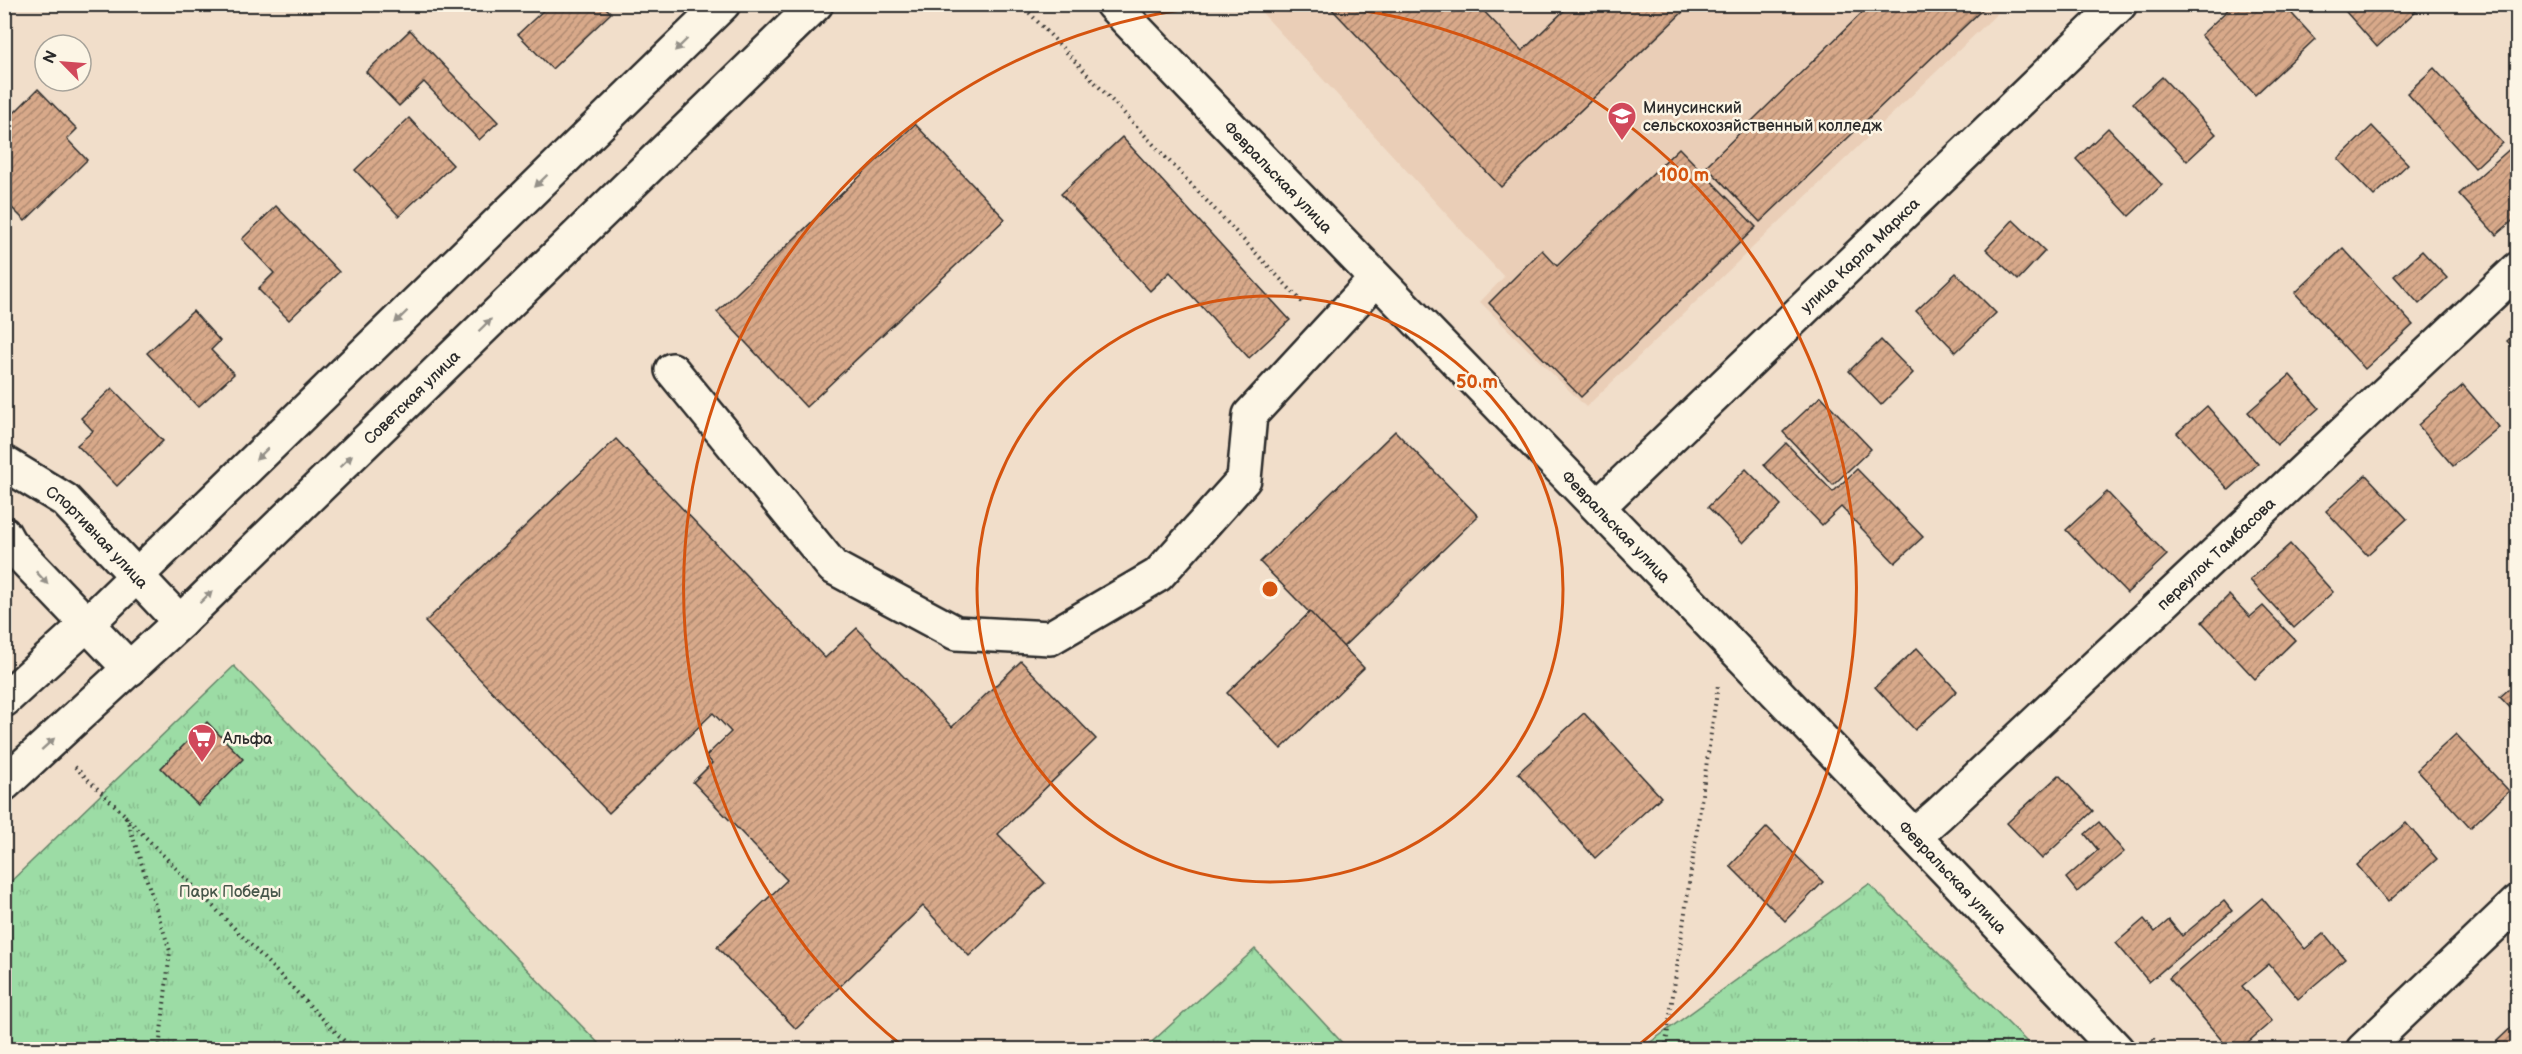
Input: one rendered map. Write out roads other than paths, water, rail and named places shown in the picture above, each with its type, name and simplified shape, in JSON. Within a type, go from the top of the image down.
[{"type":"street","points":[[4,700],[86,625],[723,4]]},
{"type":"street","name":"Советская улица","points":[[4,784],[180,622],[816,4]]},
{"type":"street","name":"Февральская улица","points":[[1112,4],[1376,279],[1599,506],[1741,657],[1915,835],[2117,1050]]},
{"type":"street","name":"улица Карла Маркса","points":[[1599,506],[2120,4]]},
{"type":"street","name":"переулок Тамбасова","points":[[1915,835],[1940,814],[2517,269]]},
{"type":"street","points":[[672,370],[833,567],[956,633],[1050,638],[1158,575],[1244,479],[1250,415],[1376,279]]},
{"type":"street","name":"Спортивная улица","points":[[4,462],[65,500],[180,622]]},
{"type":"street","points":[[4,534],[9,543],[130,669]]},
{"type":"street","points":[[2363,1050],[2517,902]]},
{"type":"place","name":"Минусинский сельскохозяйственный колледж","points":[[1622,142]]},
{"type":"place","name":"Альфа","points":[[202,764]]},
{"type":"park label","name":"Парк Победы","points":[[230,891]]}]
